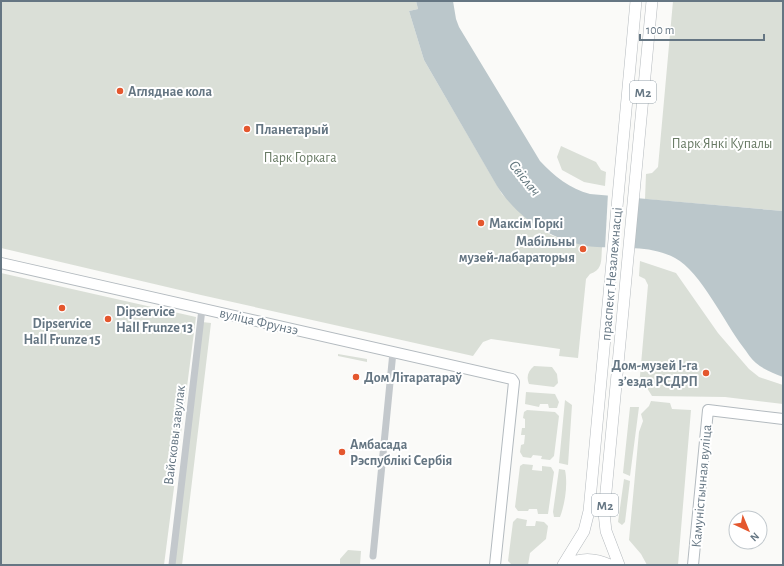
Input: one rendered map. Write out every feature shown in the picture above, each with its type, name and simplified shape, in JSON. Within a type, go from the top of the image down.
[{"type":"main road","name":"праспект Незалежнасці","points":[[563,565],[579,541],[588,521],[636,1]]},
{"type":"main road","name":"праспект Незалежнасці","points":[[619,565],[606,531],[604,513],[652,1]]},
{"type":"main road","points":[[566,565],[577,560],[591,559],[610,565]]},
{"type":"street","name":"вуліца Фрунзэ","points":[[1,263],[512,379],[514,382],[495,565]]},
{"type":"street","name":"Вайсковы завулак","points":[[172,565],[202,309]]},
{"type":"street","points":[[372,556],[393,352]]},
{"type":"street","name":"Камуністычная вуліца","points":[[693,565],[708,410],[783,419]]},
{"type":"green space","name":"Парк Горкага","points":[[1,1],[416,1],[418,9],[409,11],[424,60],[502,194],[537,226],[551,235],[568,242],[602,247],[599,267],[586,279],[578,358],[559,356],[560,349],[491,339],[483,342],[473,356],[201,295],[1,248]]},
{"type":"green space","name":"Парк Янкі Купалы","points":[[673,1],[783,1],[783,211],[645,199],[646,174],[652,173],[658,167]]},
{"type":"green space","points":[[561,146],[596,162],[601,170],[606,172],[605,186],[584,182],[562,170],[557,157]]},
{"type":"green space","points":[[640,261],[676,273],[718,333],[749,369],[759,377],[783,385],[783,404],[725,397],[652,396],[647,388],[639,387],[648,285],[645,279],[639,276]]},
{"type":"green space","points":[[1,273],[196,317],[164,565],[1,565]]},
{"type":"green space","points":[[202,322],[211,323],[182,565],[173,565]]},
{"type":"green space","points":[[338,354],[367,359],[367,362],[338,356]]},
{"type":"green space","points":[[534,366],[552,367],[557,374],[558,383],[554,387],[529,384],[528,374]]},
{"type":"green space","points":[[526,392],[555,394],[559,402],[557,408],[549,408],[548,404],[540,404],[539,407],[525,404]]},
{"type":"green space","points":[[565,400],[572,405],[568,465],[559,463]]},
{"type":"green space","points":[[651,401],[670,403],[672,409],[691,410],[678,565],[647,565],[641,554],[629,540],[639,432],[643,421],[641,414],[649,406]]},
{"type":"green space","points":[[630,407],[639,407],[630,476],[623,473]]},
{"type":"green space","points":[[527,410],[555,412],[559,416],[554,456],[550,460],[541,459],[542,456],[533,455],[531,458],[523,457],[520,452],[521,445],[524,444],[525,435],[521,435],[522,428],[525,428],[525,419],[523,418],[524,412]]},
{"type":"green space","points":[[523,464],[533,465],[532,470],[542,471],[542,466],[551,467],[554,472],[548,514],[538,514],[537,509],[518,511],[515,507],[520,466]]},
{"type":"green space","points":[[559,469],[565,470],[566,494],[560,517],[554,517],[553,512]]},
{"type":"green space","points":[[624,479],[630,481],[625,522],[622,525],[618,522]]},
{"type":"green space","points":[[517,518],[527,520],[526,526],[535,526],[536,521],[544,522],[548,526],[546,539],[530,553],[528,565],[512,565],[508,561],[513,522]]},
{"type":"green space","points":[[348,550],[361,551],[360,565],[340,565],[340,559]]},
{"type":"water","name":"Свіслач","points":[[416,1],[453,1],[459,27],[540,161],[557,177],[569,185],[590,194],[783,211],[783,377],[762,368],[752,360],[712,298],[694,274],[675,258],[647,249],[597,247],[568,241],[540,228],[516,209],[497,186],[424,60],[409,11],[418,9]]},
{"type":"pier","points":[[608,193],[639,196],[634,250],[605,249]]},
{"type":"place","name":"Агляднае кола","points":[[120,91]]},
{"type":"place","name":"Планетарый","points":[[247,129]]},
{"type":"place","name":"Максім Горкі","points":[[481,223]]},
{"type":"place","name":"Мабільны музей-лабараторыя","points":[[583,249]]},
{"type":"place","name":"Dipservice Hall Frunze 15","points":[[62,308]]},
{"type":"place","name":"Dipservice Hall Frunze 13","points":[[108,319]]},
{"type":"place","name":"Дом-музей I-га зʼезда РСДРП","points":[[706,373]]},
{"type":"place","name":"Дом Літаратараў","points":[[356,377]]},
{"type":"place","name":"Амбасада Рэспублікі Сербія","points":[[342,452]]}]
